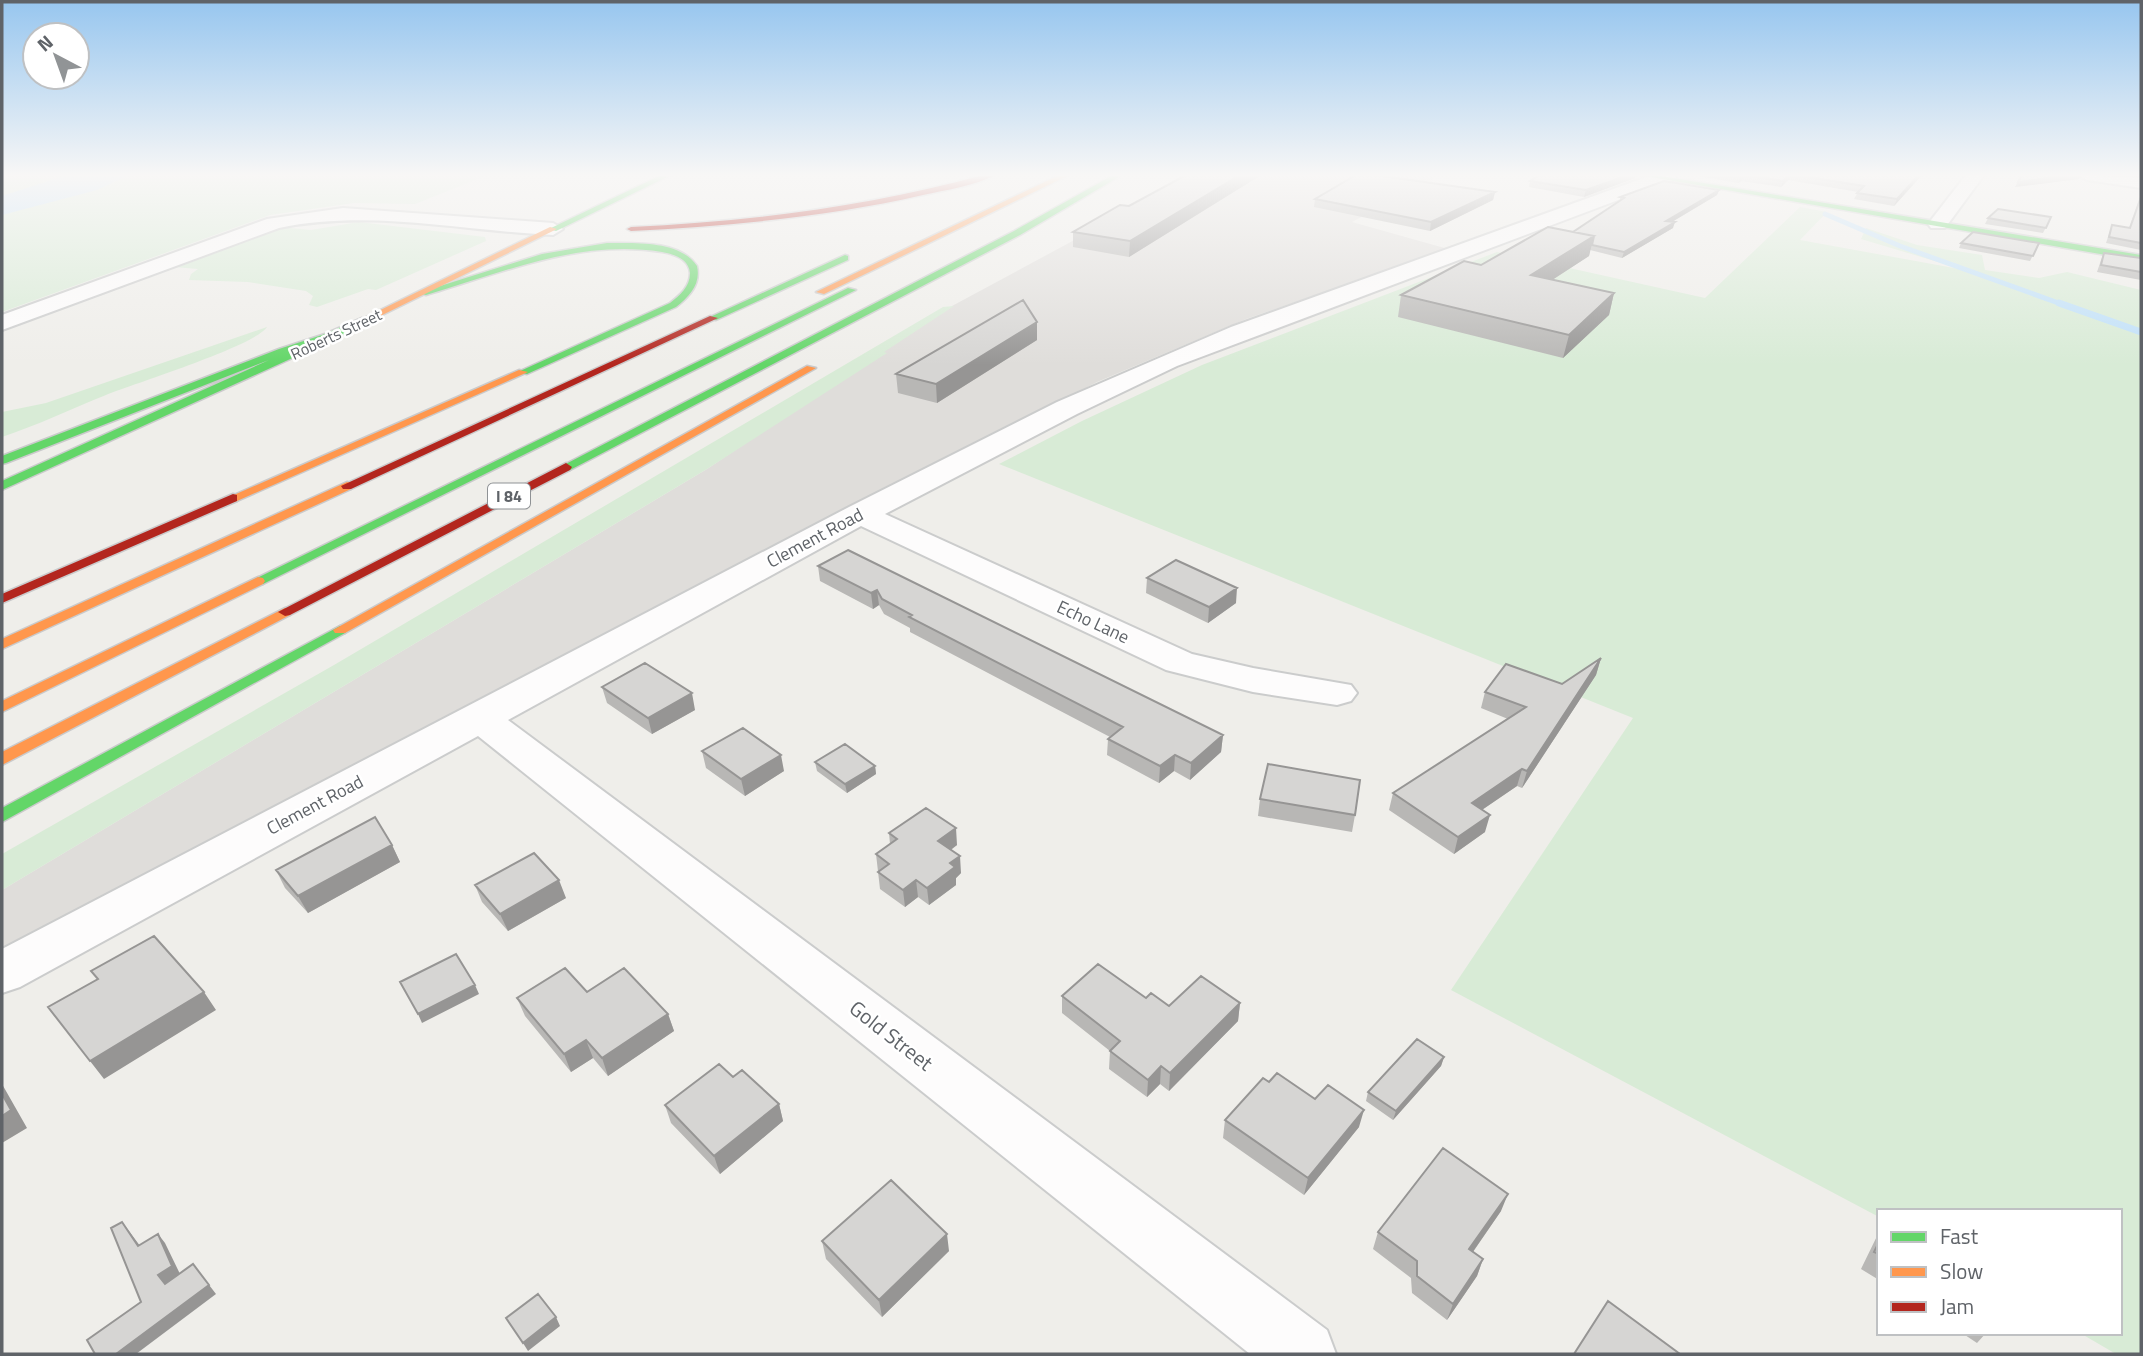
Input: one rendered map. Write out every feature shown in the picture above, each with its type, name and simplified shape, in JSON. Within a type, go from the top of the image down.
[{"type":"main road","name":"Roberts Street","points":[[2,486],[340,333],[534,238]]},
{"type":"main road","points":[[314,535],[933,238]]},
{"type":"main road","points":[[2,707],[957,238]]},
{"type":"main road","name":"I 84","points":[[2,759],[1007,238]]},
{"type":"main road","points":[[979,271],[1003,251],[1013,238]]},
{"type":"main road","points":[[2023,238],[2141,258]]},
{"type":"main road","points":[[2,599],[650,317],[687,293],[693,284],[695,270],[686,258],[664,249],[628,245],[592,246],[549,254],[423,293]]},
{"type":"main road","points":[[2,645],[864,250]]},
{"type":"main road","points":[[2,460],[263,359],[340,333]]},
{"type":"main road","points":[[2,816],[558,511],[828,359]]},
{"type":"street","points":[[2,323],[232,238]]},
{"type":"street","name":"Clement Road","points":[[2,973],[860,514],[1066,408],[1168,361],[1493,238]]},
{"type":"street","name":"Echo Lane","points":[[860,514],[1179,662],[1253,680],[1337,693]]},
{"type":"street","name":"Gold Street","points":[[480,718],[1303,1354]]},
{"type":"shaded area","points":[[1078,238],[1410,238],[1448,249],[1246,319],[1097,382],[2,953],[2,890],[707,469],[952,306]]},
{"type":"green space","points":[[2,238],[206,238],[2,312]]},
{"type":"green space","points":[[249,238],[485,238],[486,241],[376,290],[368,289],[317,307],[309,305],[313,296],[306,291],[248,282],[189,280],[191,274],[198,269],[174,267]]},
{"type":"green space","points":[[1767,238],[1802,238],[1800,240],[1965,270],[1861,239],[1897,238],[1917,245],[1982,255],[1985,270],[2039,278],[2067,272],[2141,290],[2141,1354],[2116,1354],[2083,1335],[2122,1335],[2122,1209],[1877,1209],[1877,1216],[1451,990],[1633,718],[999,464],[1082,421],[1202,365],[1497,252],[1705,298]]},
{"type":"green space","points":[[954,306],[884,352],[887,353],[707,469],[2,890],[2,854],[334,665],[943,307]]},
{"type":"green space","points":[[267,327],[258,335],[218,354],[2,437],[2,412],[46,403]]},
{"type":"building","points":[[1528,238],[1590,238],[1531,275],[1614,293],[1569,335],[1401,295],[1464,261],[1481,265]]},
{"type":"building","points":[[1593,238],[1647,238],[1624,252],[1592,245]]},
{"type":"building","points":[[1966,238],[2011,238],[2039,243],[2033,256],[1961,243]]},
{"type":"building","points":[[2116,238],[2141,238],[2141,243]]},
{"type":"building","points":[[2104,253],[2141,258],[2141,272],[2101,265]]},
{"type":"building","points":[[1023,300],[1037,322],[936,384],[896,374]]},
{"type":"building","points":[[848,550],[1223,735],[1191,763],[1175,755],[1160,766],[1108,739],[1123,727],[909,617],[912,615],[882,599],[877,590],[871,593],[818,566]]},
{"type":"building","points":[[1176,560],[1237,588],[1209,607],[1147,578]]},
{"type":"building","points":[[1601,658],[1527,771],[1522,769],[1472,803],[1490,815],[1458,837],[1393,793],[1526,707],[1485,692],[1506,664],[1562,684]]},
{"type":"building","points":[[645,663],[692,693],[648,718],[602,687]]},
{"type":"building","points":[[743,728],[781,755],[741,779],[702,751]]},
{"type":"building","points":[[845,744],[875,766],[845,784],[815,762]]},
{"type":"building","points":[[1268,764],[1360,780],[1355,815],[1260,799]]},
{"type":"building","points":[[926,808],[956,828],[938,841],[960,856],[950,863],[955,867],[927,888],[916,880],[903,890],[878,872],[889,864],[876,854],[897,839],[889,833]]},
{"type":"building","points":[[375,817],[392,845],[298,896],[276,870]]},
{"type":"building","points":[[534,853],[559,880],[500,914],[475,885]]},
{"type":"building","points":[[154,936],[204,992],[90,1061],[48,1007],[98,979],[91,971]]},
{"type":"building","points":[[456,954],[475,985],[418,1014],[400,982]]},
{"type":"building","points":[[1098,964],[1146,998],[1151,993],[1169,1006],[1201,976],[1240,1003],[1170,1073],[1161,1066],[1148,1080],[1110,1051],[1120,1041],[1062,996]]},
{"type":"building","points":[[565,968],[587,992],[624,968],[668,1014],[602,1058],[586,1040],[564,1054],[517,998]]},
{"type":"building","points":[[1417,1039],[1444,1057],[1396,1111],[1368,1092]]},
{"type":"building","points":[[719,1064],[733,1077],[742,1070],[779,1104],[714,1156],[665,1105]]},
{"type":"building","points":[[1277,1073],[1315,1099],[1328,1085],[1364,1110],[1308,1178],[1225,1120],[1263,1078],[1269,1082]]},
{"type":"building","points":[[2,1094],[11,1110],[2,1116]]},
{"type":"building","points":[[1443,1148],[1508,1194],[1469,1249],[1483,1259],[1453,1304],[1417,1276],[1417,1261],[1378,1232]]},
{"type":"building","points":[[891,1180],[947,1234],[879,1300],[822,1241]]},
{"type":"building","points":[[122,1222],[138,1246],[158,1234],[172,1266],[158,1275],[165,1284],[193,1264],[209,1285],[116,1354],[95,1354],[87,1340],[141,1302],[111,1228]]},
{"type":"building","points":[[538,1294],[556,1317],[523,1343],[506,1318]]},
{"type":"building","points":[[1608,1301],[1680,1354],[1574,1354]]},
{"type":"waterway","points":[[1882,238],[2064,305]]},
{"type":"waterway","points":[[2059,303],[2141,332]]},
{"type":"traffic: fast","points":[[566,467],[1007,238]]},
{"type":"traffic: fast","points":[[2023,238],[2141,258]]},
{"type":"traffic: fast","points":[[423,293],[576,249],[639,246],[670,251],[683,256],[693,266],[694,275],[690,288],[673,305],[523,372]]},
{"type":"traffic: fast","points":[[713,318],[845,258]]},
{"type":"traffic: fast","points":[[258,581],[851,290]]},
{"type":"traffic: fast","points":[[2,486],[365,320]]},
{"type":"traffic: fast","points":[[2,460],[283,351],[340,333]]},
{"type":"traffic: fast","points":[[2,816],[340,630]]},
{"type":"traffic: slow","points":[[365,320],[534,238]]},
{"type":"traffic: slow","points":[[821,292],[933,238]]},
{"type":"traffic: slow","points":[[340,630],[811,368]]},
{"type":"traffic: slow","points":[[233,498],[523,372]]},
{"type":"traffic: slow","points":[[2,645],[347,486]]},
{"type":"traffic: slow","points":[[2,707],[258,581]]},
{"type":"traffic: slow","points":[[2,759],[285,612]]},
{"type":"traffic: jam","points":[[347,486],[713,318]]},
{"type":"traffic: jam","points":[[285,612],[566,467]]},
{"type":"traffic: jam","points":[[2,599],[233,498]]}]
